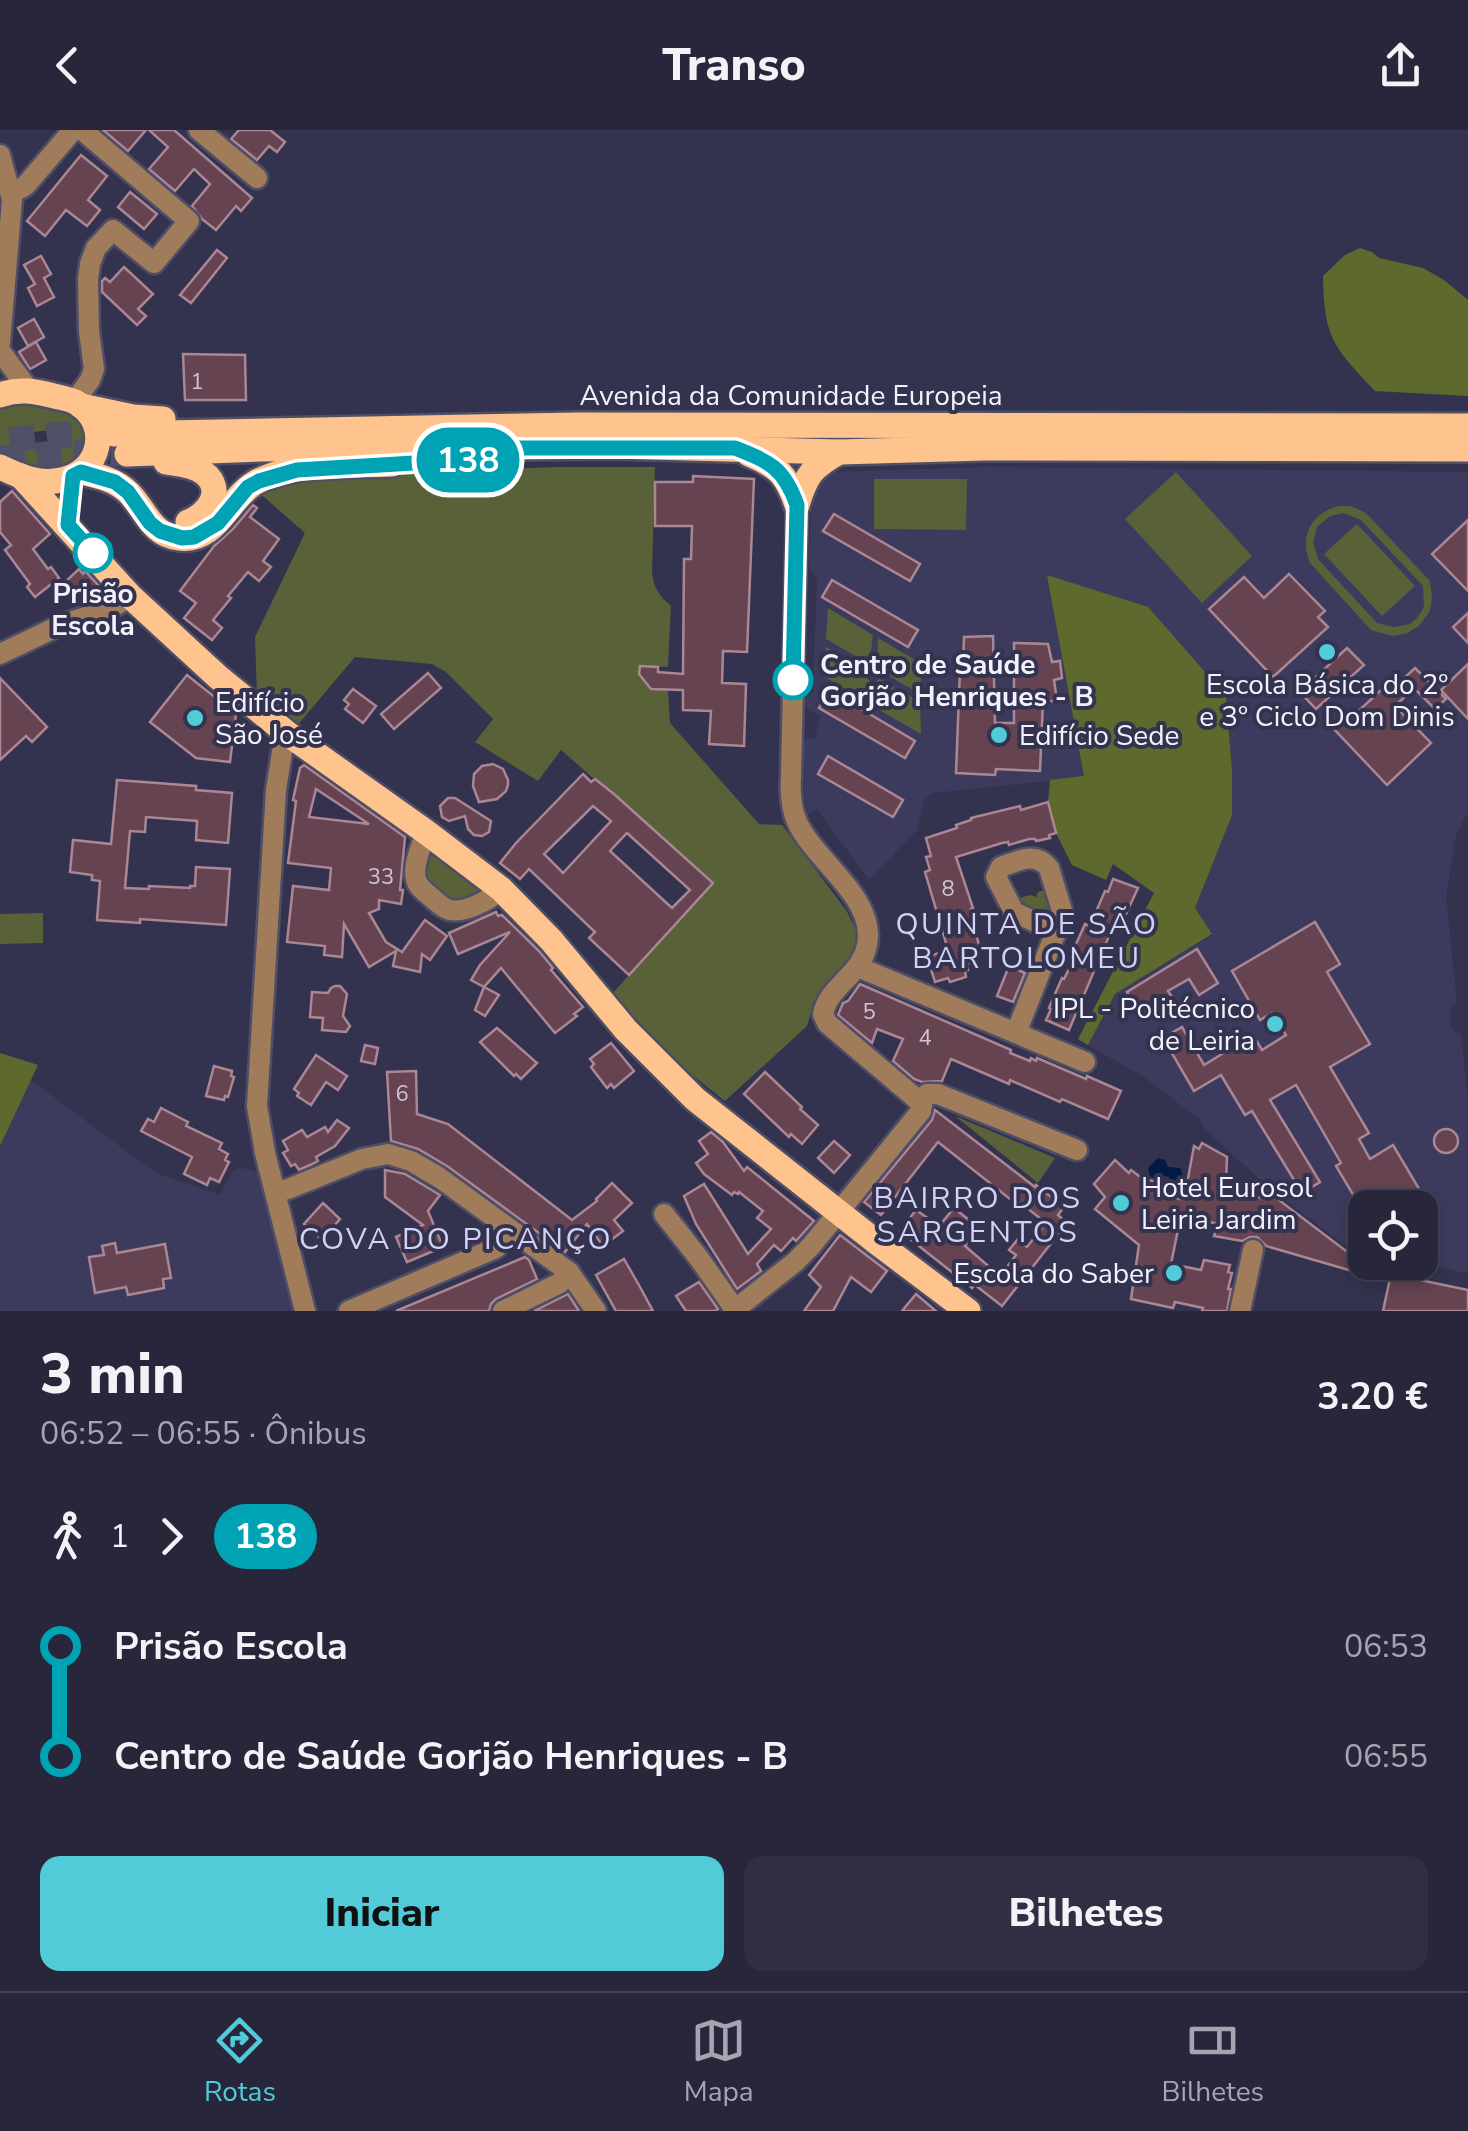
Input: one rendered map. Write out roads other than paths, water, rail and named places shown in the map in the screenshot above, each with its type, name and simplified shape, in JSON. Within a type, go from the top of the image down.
[{"type":"main road","points":[[0,395],[29,390],[151,419],[501,416],[577,425]]},
{"type":"main road","points":[[6,469],[47,481],[77,474],[113,441],[78,404]]},
{"type":"main road","name":"Avenida da Comunidade Europeia","points":[[113,441],[577,425],[1468,426]]},
{"type":"main road","name":"Avenida da Comunidade Europeia","points":[[113,441],[260,449],[1468,449]]},
{"type":"main road","points":[[77,474],[115,482],[128,492],[150,523],[182,538],[206,532],[248,487],[284,472],[481,459],[516,448]]},
{"type":"main road","points":[[735,448],[779,470],[797,505]]},
{"type":"main road","points":[[797,505],[808,475],[839,452]]},
{"type":"main road","points":[[6,469],[68,525],[130,596],[218,677],[288,734],[501,889],[552,940],[626,1030],[679,1084],[968,1311]]},
{"type":"main road","points":[[68,525],[77,474]]},
{"type":"main road","points":[[933,1286],[942,1311]]},
{"type":"street","points":[[10,190],[26,185],[73,130]]},
{"type":"street","points":[[78,404],[94,370],[88,279],[96,248],[113,230],[154,263],[189,221],[82,130]]},
{"type":"street","points":[[199,130],[257,178]]},
{"type":"street","points":[[0,155],[10,190],[12,216],[0,343]]},
{"type":"street","points":[[0,351],[29,390]]},
{"type":"street","points":[[664,1214],[734,1310],[795,1262],[839,1213],[922,1106],[824,1018],[826,1002],[864,956],[868,936],[864,916],[845,884],[800,827],[793,808],[790,776],[797,505]]},
{"type":"street","points":[[0,654],[63,624],[109,610],[130,596]]},
{"type":"street","points":[[288,734],[276,790],[257,1090],[260,1126],[306,1311]]},
{"type":"street","points":[[426,832],[416,881],[446,910],[481,902],[501,889]]},
{"type":"street","points":[[1016,1033],[1056,932]]},
{"type":"street","points":[[858,967],[1085,1062]]},
{"type":"street","points":[[919,1101],[927,1094],[938,1094],[1077,1150]]},
{"type":"street","points":[[275,1192],[362,1159],[399,1156],[425,1168],[569,1272],[596,1311]]},
{"type":"street","points":[[349,1311],[496,1248],[511,1232]]},
{"type":"street","points":[[1240,1311],[1252,1250]]},
{"type":"street","points":[[503,1311],[560,1283],[569,1272]]},
{"type":"water","points":[[1158,1158],[1165,1160],[1168,1167],[1180,1168],[1184,1177],[1177,1183],[1180,1189],[1175,1194],[1167,1187],[1169,1177],[1150,1176],[1148,1168]]},
{"type":"tunnel","points":[[10,440],[114,434]]},
{"type":"tunnel","points":[[0,458],[71,452],[127,454]]},
{"type":"place","name":"Prisão Escola","points":[[93,553]]},
{"type":"place","name":"Escola Básica do 2º e 3º Ciclo Dom Dinis","points":[[1327,652]]},
{"type":"place","name":"Centro de Saúde Gorjão Henriques - B","points":[[793,680]]},
{"type":"place","name":"Edifício São José","points":[[195,718]]},
{"type":"place","name":"Edifício Sede","points":[[999,735]]},
{"type":"place","name":"IPL - Politécnico de Leiria","points":[[1275,1024]]},
{"type":"place","name":"Hotel Eurosol Leiria Jardim","points":[[1121,1203]]},
{"type":"place","name":"Escola do Saber","points":[[1174,1273]]},
{"type":"district","name":"QUINTA DE SÃO BARTOLOMEU","points":[[1027,941]]},
{"type":"district","name":"BAIRRO DOS SARGENTOS","points":[[978,1215]]},
{"type":"district","name":"COVA DO PICANÇO","points":[[456,1239]]}]
